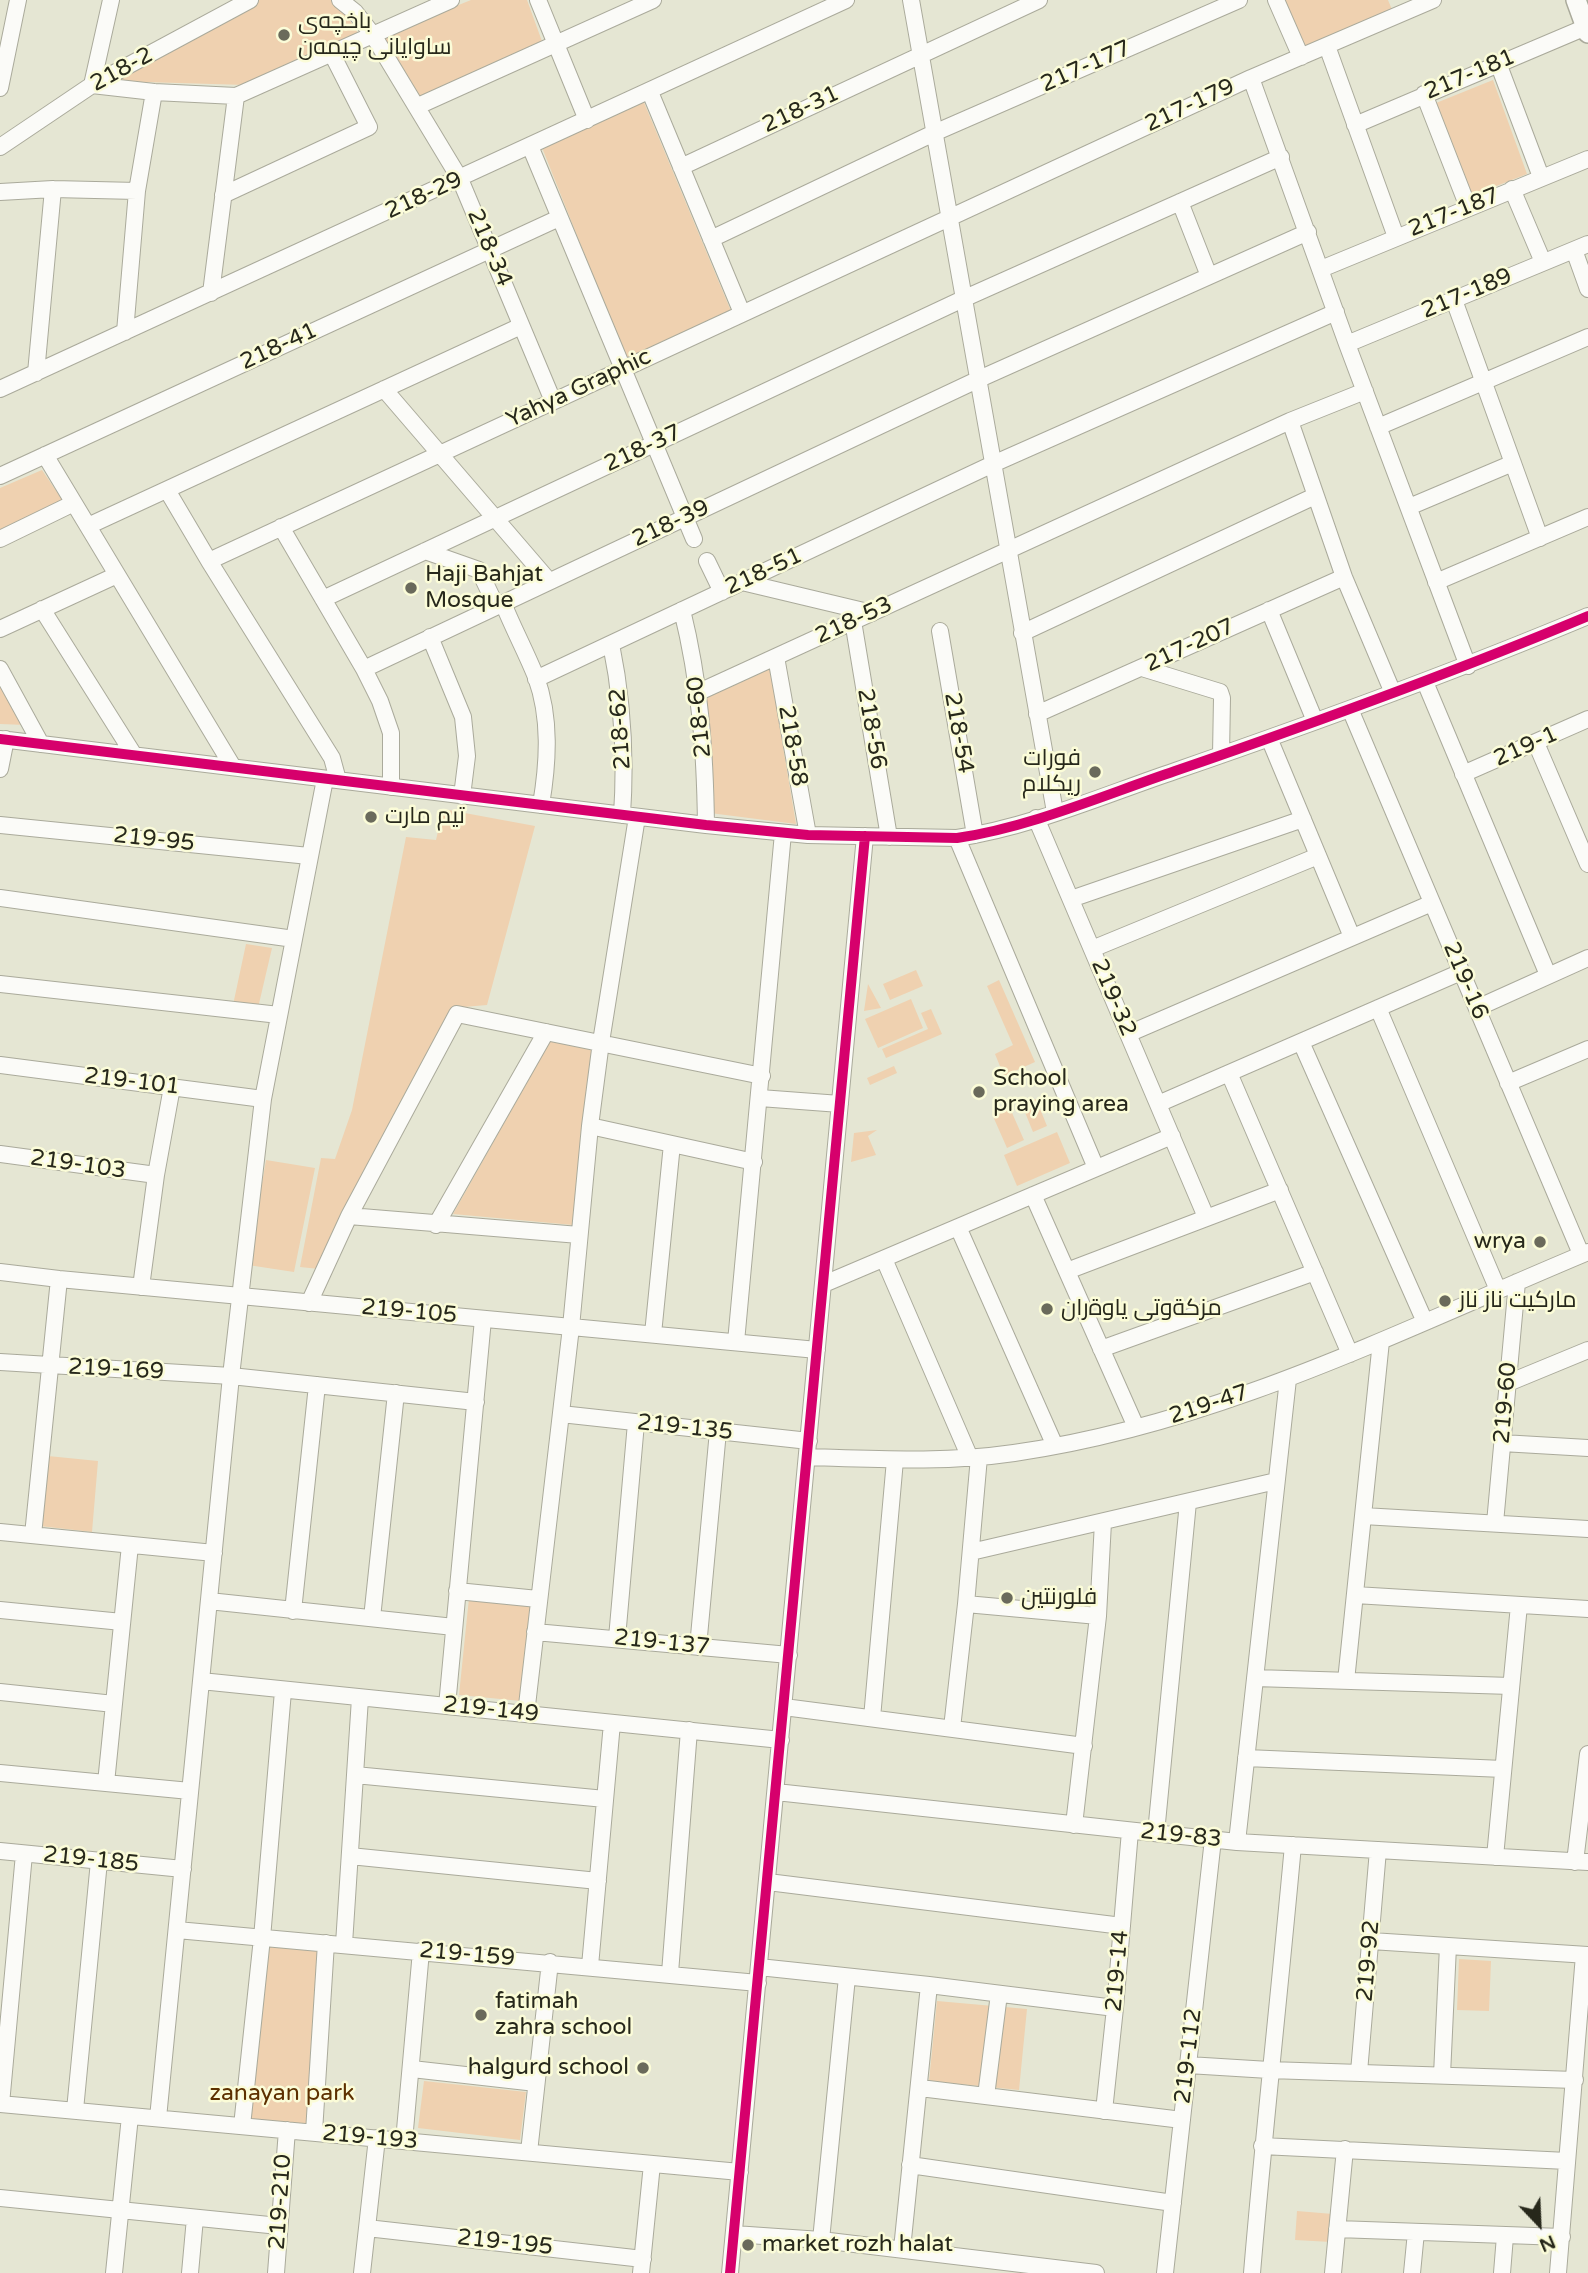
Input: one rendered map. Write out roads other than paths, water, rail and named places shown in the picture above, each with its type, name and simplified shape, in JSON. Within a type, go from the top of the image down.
[{"type":"main road","points":[[1576,0],[1587,30]]},
{"type":"street","points":[[0,88],[5,39],[18,0]]},
{"type":"street","points":[[111,0],[92,85],[154,92],[236,96],[451,0]]},
{"type":"street","name":"218-2","points":[[0,148],[92,85],[250,0]]},
{"type":"street","name":"218-34","points":[[340,0],[355,12],[373,35],[460,179],[553,401]]},
{"type":"street","points":[[538,0],[587,120]]},
{"type":"street","points":[[418,106],[653,0]]},
{"type":"street","name":"218-29","points":[[0,389],[846,0]]},
{"type":"street","points":[[911,0],[1055,812]]},
{"type":"street","name":"218-31","points":[[681,167],[1039,0]]},
{"type":"street","name":"217-177","points":[[711,239],[934,134],[1239,0]]},
{"type":"street","points":[[1276,0],[1301,57]]},
{"type":"street","name":"217-179","points":[[949,218],[1251,78],[1327,46],[1403,6],[1433,0]]},
{"type":"street","name":"217-181","points":[[1355,125],[1498,63],[1587,30]]},
{"type":"street","points":[[1327,46],[1396,237]]},
{"type":"street","points":[[223,195],[369,127],[332,54]]},
{"type":"street","points":[[1498,63],[1541,177]]},
{"type":"street","points":[[1251,78],[1468,666]]},
{"type":"street","points":[[125,332],[137,191],[154,92]]},
{"type":"street","points":[[650,92],[742,313]]},
{"type":"street","points":[[1424,94],[1468,207]]},
{"type":"street","points":[[211,293],[236,96]]},
{"type":"street","points":[[530,146],[694,539]]},
{"type":"street","name":"218-37","points":[[323,599],[963,299],[1281,157]]},
{"type":"street","name":"217-187","points":[[1321,269],[1588,159]]},
{"type":"street","points":[[0,192],[53,189],[137,191]]},
{"type":"street","points":[[36,373],[53,189]]},
{"type":"street","points":[[1512,189],[1543,262]]},
{"type":"street","points":[[1180,202],[1209,276]]},
{"type":"street","name":"218-41","points":[[0,476],[559,218]]},
{"type":"street","name":"Yahya Graphic","points":[[209,561],[949,218]]},
{"type":"street","name":"218-39","points":[[364,669],[977,380],[1308,232]]},
{"type":"street","points":[[1581,247],[1588,289]]},
{"type":"street","name":"217-189","points":[[1347,344],[1581,247]]},
{"type":"street","points":[[1454,300],[1540,538]]},
{"type":"street","name":"218-51","points":[[536,678],[993,464],[1336,312]]},
{"type":"street","points":[[88,526],[521,326]]},
{"type":"street","points":[[1378,427],[1588,337]]},
{"type":"street","points":[[384,389],[550,581]]},
{"type":"street","name":"218-53","points":[[699,692],[1290,421],[1365,391]]},
{"type":"street","points":[[1290,421],[1343,577],[1393,693]]},
{"type":"street","points":[[45,455],[233,767]]},
{"type":"street","points":[[1409,508],[1513,463]]},
{"type":"street","points":[[158,2118],[232,1376],[263,1099],[309,856],[331,780],[332,758],[167,490]]},
{"type":"street","points":[[1023,633],[1315,496]]},
{"type":"street","points":[[0,538],[74,503]]},
{"type":"street","points":[[1436,582],[1588,517]]},
{"type":"street","points":[[281,527],[380,701],[391,733],[391,787]]},
{"type":"street","points":[[425,551],[479,570],[500,605],[536,678],[547,741],[541,805]]},
{"type":"street","points":[[707,561],[722,592]]},
{"type":"street","points":[[0,629],[117,575]]},
{"type":"street","name":"217-207","points":[[1037,714],[1343,577]]},
{"type":"street","points":[[742,582],[872,613]]},
{"type":"street","points":[[43,609],[134,755]]},
{"type":"street","name":"218-60","points":[[682,610],[699,692],[704,741],[706,825]]},
{"type":"street","points":[[1269,610],[1315,721]]},
{"type":"street","points":[[0,769],[3,739],[783,833],[957,838],[1055,812],[1269,738],[1468,666],[1588,616]]},
{"type":"street","name":"218-56","points":[[853,621],[889,837]]},
{"type":"street","name":"218-54","points":[[940,631],[975,835]]},
{"type":"street","points":[[430,637],[463,718],[467,756],[462,796]]},
{"type":"street","name":"218-62","points":[[526,1714],[571,1327],[590,1126],[629,816],[624,730],[611,644]]},
{"type":"street","name":"218-58","points":[[776,657],[808,835]]},
{"type":"street","points":[[1142,668],[1220,692],[1222,754]]},
{"type":"street","points":[[0,669],[41,744]]},
{"type":"street","points":[[1425,682],[1548,975]]},
{"type":"street","name":"219-16","points":[[1350,709],[1508,1083],[1585,1253]]},
{"type":"street","name":"219-1","points":[[1463,774],[1588,719]]},
{"type":"street","points":[[1269,738],[1352,937]]},
{"type":"street","points":[[1536,743],[1588,864]]},
{"type":"street","name":"219-32","points":[[1036,818],[1206,1217]]},
{"type":"street","points":[[1071,900],[1303,819]]},
{"type":"street","name":"219-95","points":[[0,825],[309,856]]},
{"type":"street","points":[[736,1342],[783,833]]},
{"type":"street","points":[[730,2273],[865,836]]},
{"type":"street","points":[[957,838],[1097,1168]]},
{"type":"street","points":[[1092,949],[1318,856]]},
{"type":"street","points":[[0,898],[294,939]]},
{"type":"street","points":[[1128,1034],[1432,903]]},
{"type":"street","points":[[1476,1008],[1588,958]]},
{"type":"street","points":[[1158,1104],[1461,972]]},
{"type":"street","points":[[0,984],[279,1015]]},
{"type":"street","points":[[1378,1008],[1498,1290]]},
{"type":"street","points":[[309,1303],[349,1216],[457,1014],[762,1076]]},
{"type":"street","points":[[436,1225],[546,1032]]},
{"type":"street","points":[[1301,1041],[1425,1322]]},
{"type":"street","points":[[1508,1083],[1588,1049]]},
{"type":"street","name":"219-101","points":[[0,1065],[263,1099]]},
{"type":"street","points":[[1229,1073],[1350,1354]]},
{"type":"street","points":[[141,1287],[156,1175],[172,1087]]},
{"type":"street","points":[[760,1098],[840,1104]]},
{"type":"street","points":[[590,1126],[754,1162]]},
{"type":"street","points":[[824,1284],[1172,1136]]},
{"type":"street","points":[[653,1334],[672,1144]]},
{"type":"street","name":"219-103","points":[[0,1154],[156,1175]]},
{"type":"street","points":[[1067,1271],[1280,1190]]},
{"type":"street","points":[[1033,1195],[1136,1427]]},
{"type":"street","points":[[349,1216],[579,1236]]},
{"type":"street","points":[[958,1227],[1055,1447]]},
{"type":"street","name":"219-47","points":[[808,1449],[895,1460],[974,1458],[1055,1447],[1136,1427],[1288,1379],[1585,1253]]},
{"type":"street","points":[[884,1259],[974,1458],[967,1604],[952,1728]]},
{"type":"street","name":"219-105","points":[[0,1272],[817,1350]]},
{"type":"street","points":[[1101,1349],[1315,1272]]},
{"type":"street","points":[[33,1535],[59,1279]]},
{"type":"street","name":"219-60","points":[[1495,1523],[1517,1282]]},
{"type":"street","points":[[447,1706],[483,1319]]},
{"type":"street","points":[[1346,1681],[1381,1341]]},
{"type":"street","points":[[1508,1383],[1588,1350]]},
{"type":"street","name":"219-169","points":[[0,1362],[232,1376],[476,1402]]},
{"type":"street","points":[[1237,1842],[1288,1379]]},
{"type":"street","points":[[293,1611],[317,1385]]},
{"type":"street","points":[[372,1618],[396,1393]]},
{"type":"street","name":"219-135","points":[[561,1414],[718,1431],[808,1449]]},
{"type":"street","points":[[617,1638],[636,1423]]},
{"type":"street","points":[[698,1647],[718,1431]]},
{"type":"street","points":[[1502,1443],[1588,1448]]},
{"type":"street","points":[[872,1718],[895,1460]]},
{"type":"street","points":[[971,1552],[1276,1481]]},
{"type":"street","points":[[1156,1833],[1188,1502]]},
{"type":"street","points":[[1363,1516],[1588,1529]]},
{"type":"street","points":[[1074,1825],[1098,1616],[1103,1522]]},
{"type":"street","points":[[0,1532],[214,1553]]},
{"type":"street","points":[[106,1783],[131,1545]]},
{"type":"street","points":[[457,1591],[538,1599]]},
{"type":"street","points":[[1355,1595],[1588,1609]]},
{"type":"street","points":[[209,1601],[454,1627]]},
{"type":"street","points":[[967,1604],[1098,1616]]},
{"type":"street","points":[[1495,1857],[1520,1605]]},
{"type":"street","points":[[0,1610],[122,1622]]},
{"type":"street","name":"219-137","points":[[535,1632],[789,1655]]},
{"type":"street","points":[[1255,1678],[1511,1686]]},
{"type":"street","name":"219-149","points":[[201,1682],[781,1740]]},
{"type":"street","points":[[242,2126],[262,1938],[283,1691]]},
{"type":"street","points":[[0,1692],[114,1704]]},
{"type":"street","points":[[344,1944],[360,1698]]},
{"type":"street","points":[[784,1707],[1084,1746]]},
{"type":"street","points":[[590,1966],[612,1723]]},
{"type":"street","points":[[670,1973],[689,1730]]},
{"type":"street","points":[[1582,1862],[1588,1754]]},
{"type":"street","points":[[1246,1758],[1503,1769]]},
{"type":"street","points":[[0,1773],[190,1791]]},
{"type":"street","points":[[355,1775],[605,1799]]},
{"type":"street","name":"219-83","points":[[776,1792],[1237,1842],[1582,1862]]},
{"type":"street","name":"219-14","points":[[1104,2111],[1130,1831]]},
{"type":"street","name":"219-112","points":[[1165,2273],[1213,1839]]},
{"type":"street","points":[[1252,2273],[1269,2070],[1280,1989],[1293,1845]]},
{"type":"street","name":"219-92","points":[[1359,2072],[1378,1850]]},
{"type":"street","name":"219-185","points":[[0,1851],[183,1869]]},
{"type":"street","points":[[1,2104],[7,1935],[23,1854]]},
{"type":"street","points":[[349,1856],[598,1881]]},
{"type":"street","points":[[75,2110],[99,1861]]},
{"type":"street","points":[[768,1882],[1122,1926]]},
{"type":"street","name":"219-159","points":[[177,1930],[670,1973],[847,1977],[1115,2008]]},
{"type":"street","points":[[1371,1941],[1586,1955],[1558,2273]]},
{"type":"street","points":[[314,2133],[326,1943]]},
{"type":"street","points":[[1442,2075],[1448,1946]]},
{"type":"street","points":[[404,2141],[421,1951]]},
{"type":"street","points":[[528,2152],[550,1962]]},
{"type":"street","points":[[821,2240],[847,1977]]},
{"type":"street","points":[[902,2249],[929,1985]]},
{"type":"street","points":[[986,2096],[999,1994]]},
{"type":"street","points":[[1188,2065],[1575,2080]]},
{"type":"street","points":[[412,2068],[536,2083]]},
{"type":"street","points":[[920,2088],[1182,2120]]},
{"type":"street","name":"219-193","points":[[1,2104],[740,2172]]},
{"type":"street","points":[[114,2273],[130,2116]]},
{"type":"street","name":"219-210","points":[[276,2273],[287,2130]]},
{"type":"street","points":[[362,2273],[377,2138]]},
{"type":"street","points":[[1262,2146],[1567,2161]]},
{"type":"street","points":[[1333,2273],[1345,2149]]},
{"type":"street","points":[[642,2266],[652,2164]]},
{"type":"street","points":[[910,2165],[1173,2203]]},
{"type":"street","points":[[0,2198],[279,2226]]},
{"type":"street","points":[[190,2273],[195,2218]]},
{"type":"street","name":"219-195","points":[[368,2228],[642,2266]]},
{"type":"street","points":[[1337,2229],[1562,2237]]},
{"type":"street","points":[[1412,2273],[1416,2232]]},
{"type":"street","points":[[734,2234],[821,2240],[1087,2272]]},
{"type":"street","points":[[1502,2273],[1505,2236]]},
{"type":"place","name":"باخچه‌ی ساوایانی چیمه‌ن","points":[[284,35]]},
{"type":"place","name":"Haji Bahjat Mosque","points":[[411,588]]},
{"type":"place","name":"فورات ريکلام","points":[[1095,772]]},
{"type":"place","name":"تيم مارت","points":[[371,817]]},
{"type":"place","name":"School praying area","points":[[979,1092]]},
{"type":"place","name":"wrya","points":[[1540,1242]]},
{"type":"place","name":"ماركيت ناز ناز","points":[[1445,1301]]},
{"type":"place","name":"مزكةوتى ياوةران","points":[[1047,1309]]},
{"type":"place","name":"فلورنتين","points":[[1007,1598]]},
{"type":"place","name":"fatimah zahra school","points":[[481,2015]]},
{"type":"place","name":"halgurd school","points":[[643,2068]]},
{"type":"place","name":"market rozh halat","points":[[748,2245]]},
{"type":"park label","name":"zanayan park","points":[[282,2094]]}]
